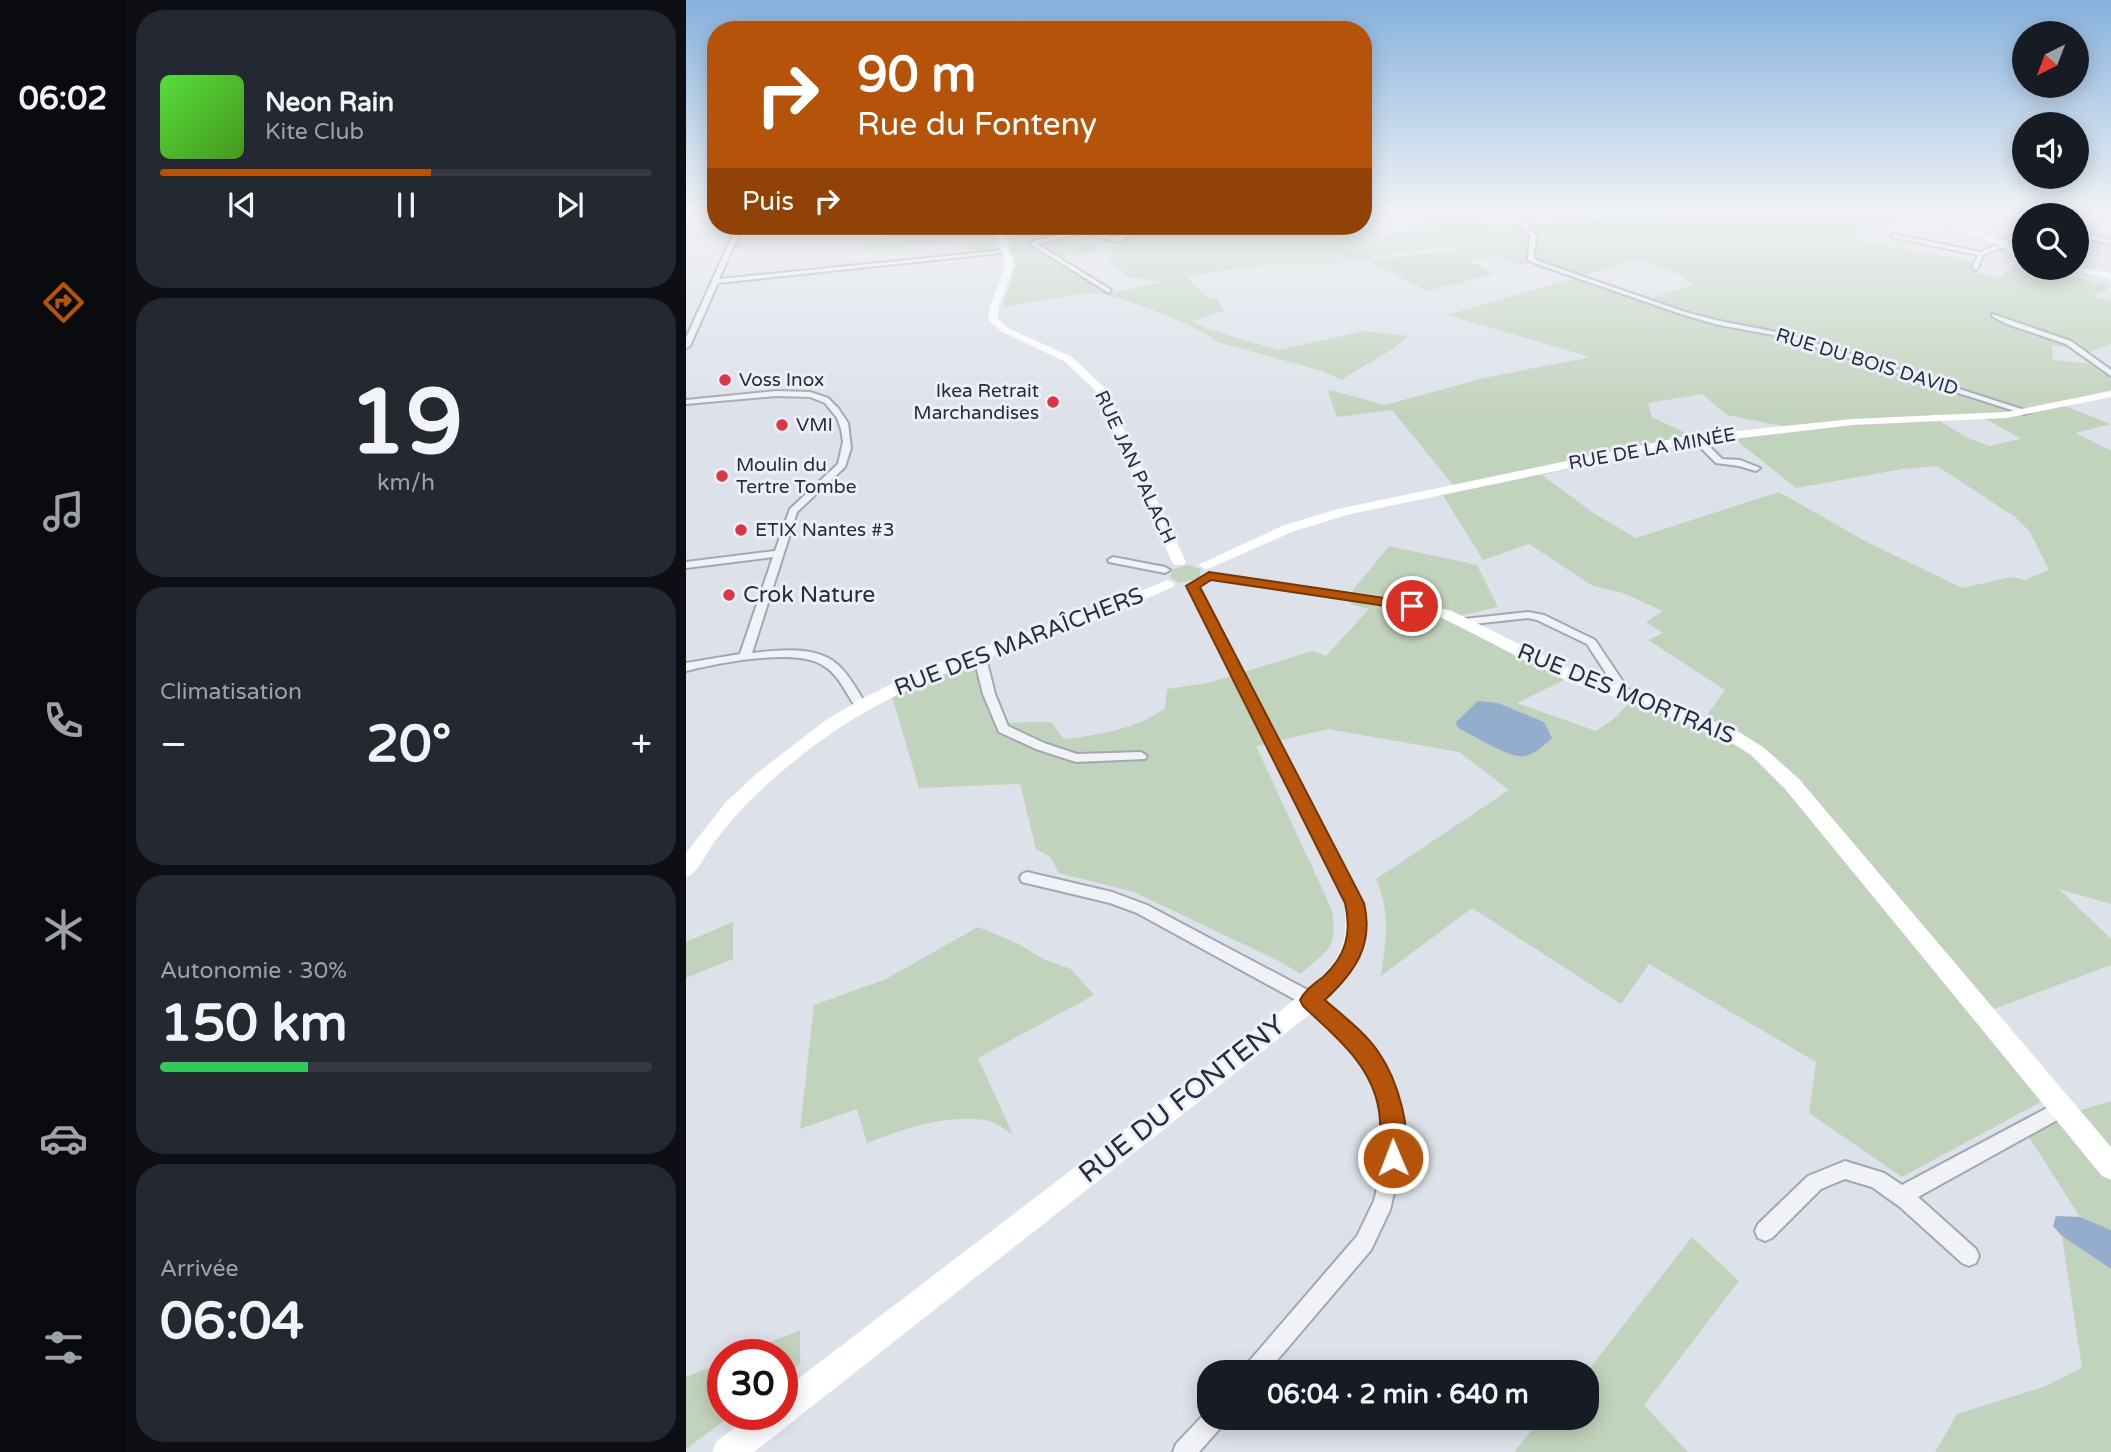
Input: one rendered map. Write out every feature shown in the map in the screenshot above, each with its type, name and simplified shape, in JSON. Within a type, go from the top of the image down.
[{"type":"street","points":[[686,346],[715,281],[738,279]]},
{"type":"street","name":"RUE JAN PALACH","points":[[1005,279],[994,307],[993,320],[1005,330],[1068,359],[1100,389],[1179,562]]},
{"type":"street","points":[[1089,279],[1109,291]]},
{"type":"street","name":"RUE DU BOIS DAVID","points":[[1584,279],[1718,323],[1786,335],[2026,412]]},
{"type":"street","points":[[1994,315],[2080,348],[2111,374]]},
{"type":"street","points":[[686,402],[802,394],[822,398],[844,424],[847,432],[846,458],[842,465],[793,512],[745,656]]},
{"type":"street","name":"RUE DE LA MINÉE","points":[[1202,575],[1287,529],[1343,512],[1696,438],[1866,421],[2026,412],[2111,394]]},
{"type":"street","points":[[1696,438],[1718,461],[1756,468]]},
{"type":"street","points":[[686,565],[777,554]]},
{"type":"street","points":[[1113,560],[1167,577],[1202,575],[1194,561],[1179,562]]},
{"type":"street","name":"RUE DES MARAÎCHERS","points":[[686,869],[710,832],[735,803],[792,755],[861,706],[939,668],[1074,622],[1167,577],[1179,562]]},
{"type":"street","name":"RUE DES MORTRAIS","points":[[1202,575],[1435,610],[1575,678],[1733,736],[1775,766],[1818,814],[2111,1167]]},
{"type":"street","name":"RUE DU FONTENY","points":[[798,1398],[1311,1000],[1338,975],[1349,960],[1358,939],[1358,918],[1354,903],[1202,575]]},
{"type":"street","points":[[1464,622],[1528,615],[1540,617],[1591,642],[1626,695]]},
{"type":"street","points":[[979,654],[989,694],[1003,729],[1076,758],[1140,756]]},
{"type":"street","points":[[686,667],[745,656],[813,656],[828,662],[861,706]]},
{"type":"street","points":[[1027,878],[1112,898],[1142,909],[1311,1000],[1348,1034],[1371,1060],[1389,1098],[1394,1127],[1393,1158],[1383,1203],[1364,1243],[1263,1360]]},
{"type":"street","points":[[1901,1196],[2062,1108]]},
{"type":"street","points":[[1765,1231],[1815,1182],[1844,1170],[1877,1179],[1901,1196],[1969,1256]]},
{"type":"street","points":[[728,1452],[756,1430]]},
{"type":"street","points":[[1184,1452],[1203,1430]]},
{"type":"green space","points":[[1012,279],[1087,279],[1111,293],[1162,282],[1141,279],[1189,279],[1206,297],[1217,299],[1224,311],[1191,321],[1208,329],[1278,350],[1364,331],[1408,336],[1391,350],[1342,380],[1319,370],[1217,342],[1195,328],[1162,314],[1101,294],[1003,306]]},
{"type":"green space","points":[[1404,279],[1475,279],[1428,291]]},
{"type":"green space","points":[[1572,279],[1583,279],[1643,300],[1693,285],[1686,279],[2088,280],[2111,287],[2095,296],[2111,301],[2111,344],[2089,352],[2052,345],[2053,360],[2091,364],[2111,379],[2111,390],[2057,403],[2111,424],[2076,433],[2111,451],[2111,904],[2059,889],[2111,939],[2111,965],[1978,1015],[2048,1098],[1902,1177],[1809,1113],[1816,1062],[1649,964],[1621,1004],[1472,908],[1381,976],[1386,938],[1385,915],[1376,879],[1509,790],[1459,752],[1328,729],[1256,746],[1332,910],[1333,933],[1329,948],[1300,974],[1281,962],[1134,892],[1059,873],[1050,857],[1036,849],[1020,784],[919,788],[892,696],[972,663],[993,723],[1051,722],[1064,739],[1130,726],[1165,708],[1167,689],[1208,683],[1312,651],[1326,656],[1369,609],[1350,604],[1353,590],[1389,546],[1477,565],[1498,607],[1460,616],[1467,630],[1517,657],[1568,678],[1517,703],[1596,731],[1615,718],[1631,701],[1699,726],[1725,690],[1648,640],[1663,633],[1646,622],[1663,611],[1623,593],[1593,586],[1529,544],[1483,560],[1442,494],[1457,490],[1392,410],[1337,417],[1328,392],[1330,390],[1385,405],[1484,378],[1590,357],[1447,315]],"holes":[[[1702,394],[1727,415],[1782,426],[1787,430],[1732,437],[1796,488],[1903,469],[1937,466],[2015,517],[2030,532],[2049,570],[2025,580],[2011,577],[1962,588],[1865,541],[1779,492],[1636,538],[1595,514],[1542,475],[1691,441],[1692,436],[1652,417],[1648,403]],[[1976,414],[2020,438],[1990,446],[1970,439],[1929,415]]]},
{"type":"green space","points":[[1188,565],[1201,569],[1199,578],[1180,583],[1170,578],[1173,569]]},
{"type":"green space","points":[[733,922],[733,959],[686,978],[686,942]]},
{"type":"green space","points":[[978,927],[1019,944],[1043,959],[1071,969],[1094,995],[978,1058],[1013,1135],[989,1121],[958,1119],[911,1128],[867,1143],[857,1109],[800,1129],[814,1005],[886,979]]},
{"type":"green space","points":[[2111,1101],[2111,1230],[2080,1217],[2029,1137],[2078,1111]]},
{"type":"green space","points":[[2062,1236],[2111,1269],[2111,1452],[1935,1452],[1957,1414],[2043,1387],[2082,1368]]},
{"type":"green space","points":[[1692,1237],[1739,1281],[1644,1405],[1688,1452],[1514,1452],[1532,1430],[1599,1430],[1599,1360],[1596,1360]]},
{"type":"green space","points":[[800,1330],[800,1364],[798,1365],[798,1339],[778,1339]]},
{"type":"green space","points":[[707,1368],[707,1430],[712,1430],[686,1449],[686,1377]]},
{"type":"water","points":[[1478,701],[1498,703],[1544,722],[1552,738],[1536,751],[1524,756],[1510,754],[1491,746],[1458,728],[1456,722]]},
{"type":"water","points":[[2056,1216],[2080,1217],[2111,1230],[2111,1269],[2062,1236],[2053,1226]]},
{"type":"place","name":"Voss Inox","points":[[725,380]]},
{"type":"place","name":"Ikea Retrait Marchandises","points":[[1053,402]]},
{"type":"place","name":"VMI","points":[[782,425]]},
{"type":"place","name":"Moulin du Tertre Tombe","points":[[722,476]]},
{"type":"place","name":"ETIX Nantes #3","points":[[741,530]]},
{"type":"place","name":"Crok Nature","points":[[729,595]]},
{"type":"route","points":[[1393,1158],[1394,1127],[1389,1098],[1371,1060],[1348,1034],[1311,1000],[1327,987],[1349,960],[1358,939],[1358,918],[1354,903],[1193,586],[1209,576],[1412,606]]}]
